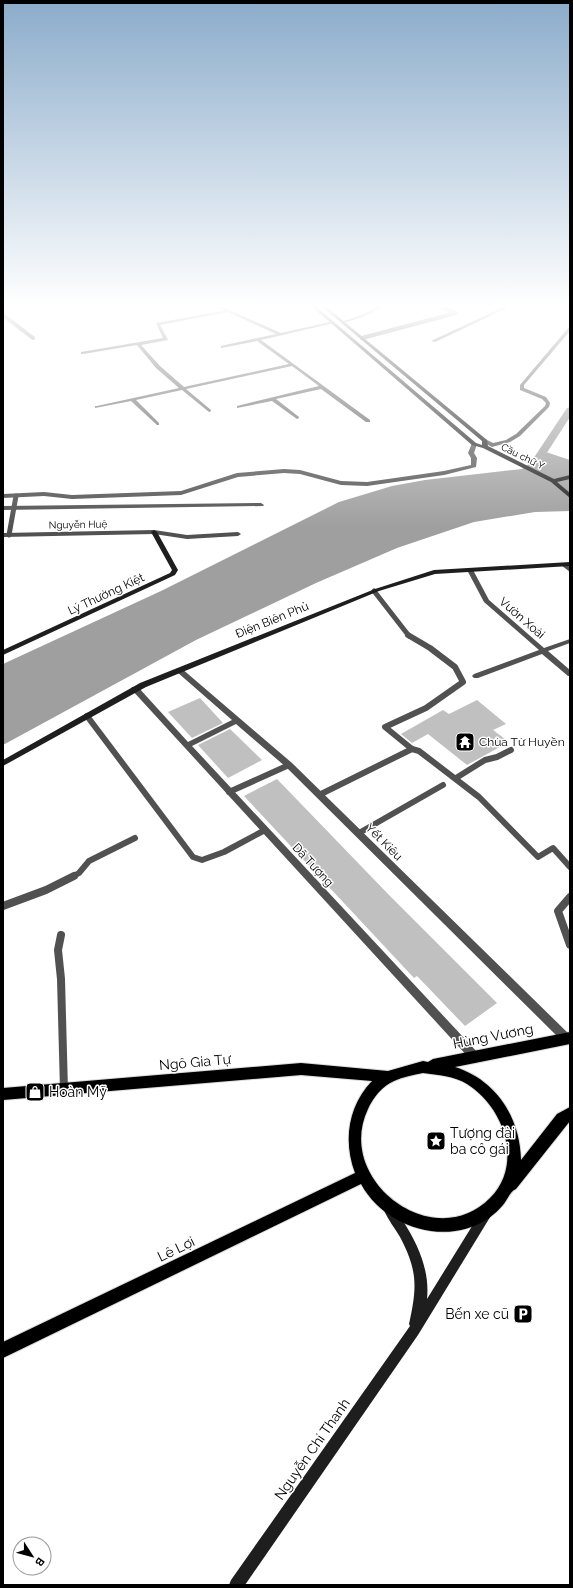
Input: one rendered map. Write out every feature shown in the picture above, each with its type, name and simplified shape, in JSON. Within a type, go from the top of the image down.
[{"type":"main road","name":"Hùng Vương","points":[[389,1077],[423,1067],[568,1038]]},
{"type":"main road","points":[[423,1067],[448,1070],[472,1080],[492,1097],[507,1119],[515,1144],[514,1170],[504,1194]]},
{"type":"main road","name":"Ngô Gia Tự","points":[[3,1094],[301,1069],[389,1077]]},
{"type":"main road","points":[[389,1077],[372,1090],[360,1108],[354,1130],[355,1153],[363,1176],[374,1193],[389,1208],[413,1221],[439,1226],[465,1223],[487,1212],[504,1194],[562,1120],[570,1113]]},
{"type":"main road","name":"Lê Lợi","points":[[3,1350],[363,1176]]},
{"type":"street","points":[[173,379],[209,411]]},
{"type":"street","points":[[97,407],[224,379]]},
{"type":"street","points":[[312,379],[368,421]]},
{"type":"street","points":[[3,496],[44,494],[72,497],[181,493],[237,475],[284,471],[300,472],[341,483],[367,484],[395,481],[409,476],[444,473],[474,466],[474,458],[471,453],[474,444],[398,379]]},
{"type":"street","points":[[410,379],[485,441],[492,445],[508,441],[518,435],[547,406],[548,403],[544,398],[522,389],[522,385],[527,379]]},
{"type":"street","points":[[239,407],[322,387]]},
{"type":"street","points":[[132,399],[157,424]]},
{"type":"street","points":[[272,399],[297,418]]},
{"type":"street","points":[[485,441],[485,447]]},
{"type":"street","name":"Cầu chữ Y","points":[[474,444],[485,447],[553,481],[570,496]]},
{"type":"street","name":"Cầu chữ Y","points":[[553,481],[570,477]]},
{"type":"street","points":[[3,508],[261,505]]},
{"type":"street","name":"Nguyễn Huệ","points":[[6,535],[154,532],[187,537],[238,534]]},
{"type":"street","name":"Lý Thường Kiệt","points":[[3,653],[173,574],[175,570],[154,532]]},
{"type":"street","points":[[567,564],[570,570]]},
{"type":"street","name":"Điện Biên Phủ","points":[[3,762],[135,689],[374,591],[434,572],[567,564]]},
{"type":"street","name":"Vườn Xoài","points":[[470,570],[486,601],[570,674]]},
{"type":"street","points":[[476,676],[544,652],[570,641]]},
{"type":"street","name":"Yết Kiêu","points":[[179,670],[289,765],[568,1038]]},
{"type":"street","name":"Dã Tượng","points":[[135,689],[474,1056]]},
{"type":"street","points":[[187,746],[236,720]]},
{"type":"street","name":"Nguyễn Chí Thanh","points":[[389,1208],[406,1233],[419,1265],[421,1296],[414,1331]]},
{"type":"street","name":"Nguyễn Chí Thanh","points":[[236,1585],[414,1331],[487,1212]]},
{"type":"lane","points":[[6,535],[16,496]]},
{"type":"lane","points":[[374,591],[409,636],[430,648],[451,663],[455,667],[463,682],[448,695],[423,710],[385,727],[412,749],[419,751],[456,778],[478,797],[538,857],[553,848],[570,867]]},
{"type":"lane","points":[[87,716],[193,857],[202,860],[224,852],[264,830]]},
{"type":"lane","points":[[319,795],[412,749]]},
{"type":"lane","points":[[456,778],[485,760],[497,757],[511,750]]},
{"type":"lane","points":[[229,792],[289,765]]},
{"type":"lane","points":[[359,833],[443,785]]},
{"type":"lane","points":[[3,906],[46,890],[79,873],[89,861],[135,838]]},
{"type":"lane","points":[[570,898],[558,911],[570,945]]},
{"type":"lane","points":[[61,935],[58,950],[61,979],[64,1090]]},
{"type":"shaded area","points":[[540,450],[570,460],[570,511],[535,512],[474,522],[397,548],[316,583],[196,640],[3,745],[3,664],[161,591],[339,502],[392,486],[425,480],[522,469],[533,461]]},
{"type":"building","points":[[200,698],[223,723],[192,738],[168,712]]},
{"type":"building","points":[[477,700],[506,724],[493,730],[509,742],[467,765],[428,734],[412,743],[401,734],[443,710],[449,714]]},
{"type":"building","points":[[230,729],[262,760],[228,778],[198,745]]},
{"type":"building","points":[[277,779],[390,896],[497,1003],[465,1026],[417,976],[414,978],[244,796]]},
{"type":"waterway","points":[[532,468],[570,410]]},
{"type":"place","name":"Chùa Từ Huyền","points":[[465,742]]},
{"type":"place","name":"Hoàn Mỹ","points":[[35,1092]]},
{"type":"place","name":"Tượng đài ba cô gái","points":[[436,1141]]},
{"type":"place","name":"Bến xe cũ","points":[[523,1314]]}]
